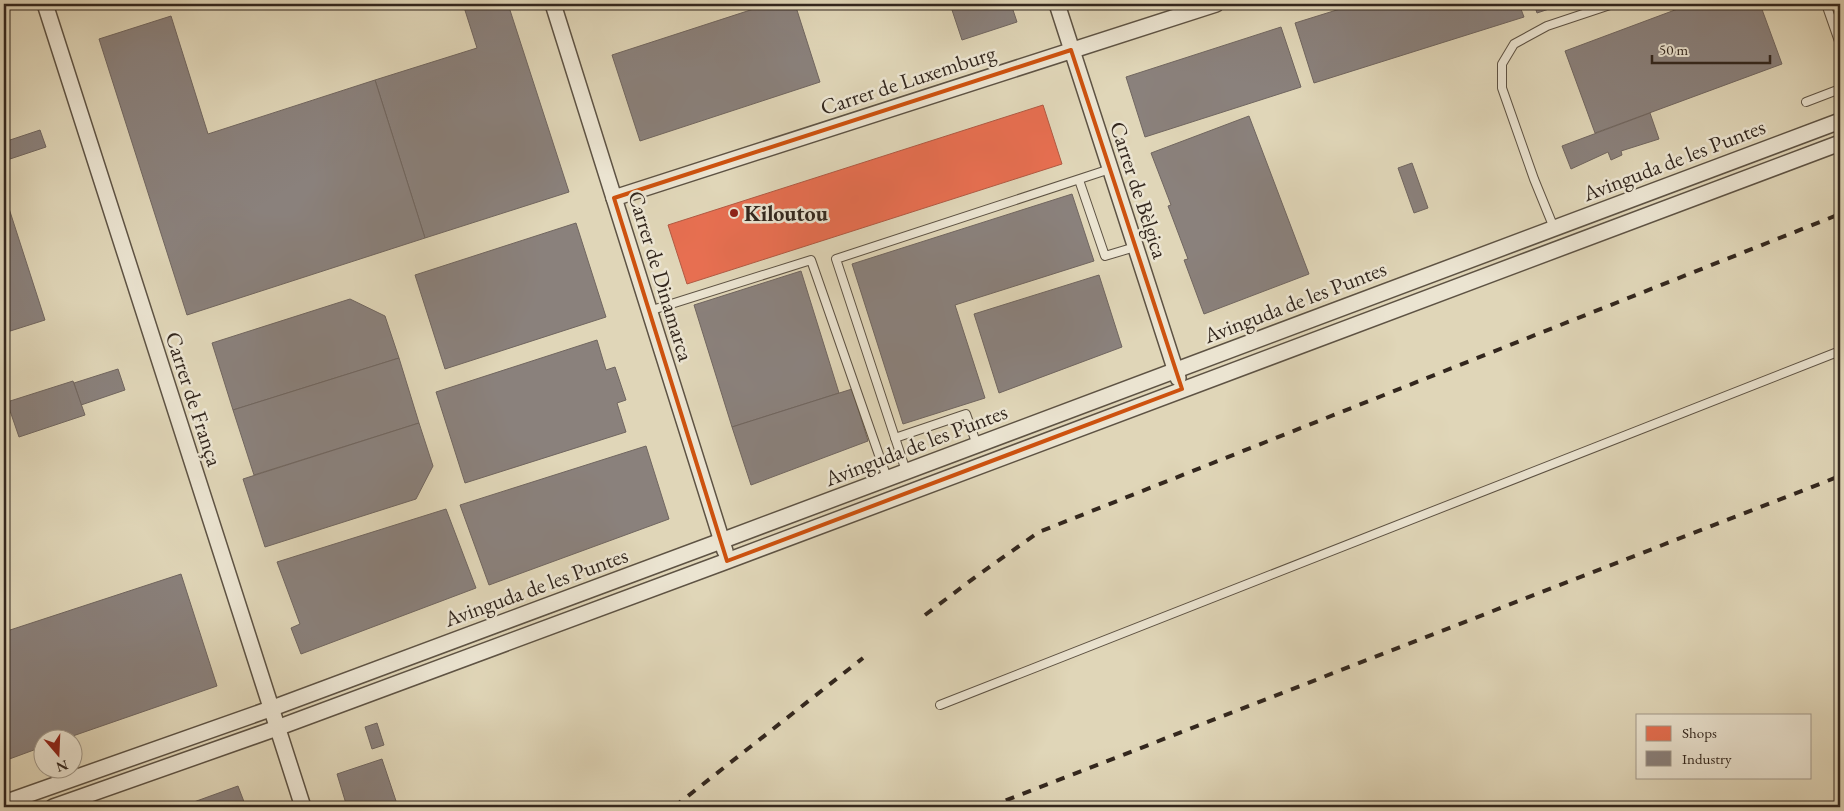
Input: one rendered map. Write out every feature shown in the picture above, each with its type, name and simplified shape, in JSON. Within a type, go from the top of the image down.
[{"type":"street","name":"Carrer de França","points":[[45,4],[303,807]]},
{"type":"street","name":"Carrer de Dinamarca","points":[[553,4],[727,561]]},
{"type":"street","name":"Carrer de Bèlgica","points":[[1057,4],[1182,389]]},
{"type":"street","name":"Carrer de Luxemburg","points":[[614,198],[1216,4]]},
{"type":"street","name":"Avinguda de les Puntes","points":[[4,803],[270,708],[722,541],[1840,121]]},
{"type":"street","name":"Avinguda de les Puntes","points":[[53,807],[277,728],[727,561],[1840,143]]},
{"type":"lane","points":[[1554,228],[1534,179],[1502,88],[1502,64],[1514,44],[1547,26],[1613,4]]},
{"type":"lane","points":[[1826,4],[1840,44]]},
{"type":"lane","points":[[1806,102],[1840,89]]},
{"type":"lane","points":[[906,472],[836,259],[1110,169]]},
{"type":"lane","points":[[1079,180],[1105,256],[1135,247]]},
{"type":"lane","points":[[650,311],[812,260],[887,478]]},
{"type":"lane","points":[[940,705],[1840,351]]},
{"type":"lane","points":[[895,438],[966,414],[977,445]]},
{"type":"highlighted area","points":[[1071,50],[1182,389],[727,561],[614,198]]},
{"type":"building: Shops","points":[[1043,105],[1062,164],[687,284],[668,225]]},
{"type":"building: Industry","points":[[463,4],[508,4],[569,192],[425,238],[375,80],[477,48]]},
{"type":"building: Industry","points":[[769,4],[795,4],[820,82],[640,141],[612,55]]},
{"type":"building: Industry","points":[[950,4],[1011,4],[1017,22],[962,40]]},
{"type":"building: Industry","points":[[1356,4],[1519,4],[1524,17],[1314,83],[1295,23]]},
{"type":"building: Industry","points":[[1534,4],[1564,4],[1537,13]]},
{"type":"building: Industry","points":[[1691,4],[1760,4],[1782,64],[1595,133],[1565,51]]},
{"type":"building: Industry","points":[[171,16],[208,134],[375,80],[425,238],[187,315],[99,39]]},
{"type":"building: Industry","points":[[1281,27],[1301,87],[1145,137],[1126,77]]},
{"type":"building: Industry","points":[[1650,113],[1659,139],[1621,151],[1622,155],[1611,160],[1608,152],[1571,169],[1562,146]]},
{"type":"building: Industry","points":[[1249,116],[1309,274],[1204,314],[1184,260],[1188,259],[1168,206],[1171,205],[1151,153]]},
{"type":"building: Industry","points":[[40,130],[46,147],[4,161],[4,142]]},
{"type":"building: Industry","points":[[1412,163],[1428,208],[1414,213],[1398,168]]},
{"type":"building: Industry","points":[[4,193],[45,320],[4,333]]},
{"type":"building: Industry","points":[[1072,194],[1094,261],[955,305],[985,398],[903,424],[852,264]]},
{"type":"building: Industry","points":[[576,223],[606,317],[445,369],[415,275]]},
{"type":"building: Industry","points":[[801,271],[839,393],[732,427],[694,305]]},
{"type":"building: Industry","points":[[1099,275],[1122,347],[999,393],[974,314]]},
{"type":"building: Industry","points":[[350,299],[385,316],[399,358],[233,410],[212,343]]},
{"type":"building: Industry","points":[[597,340],[606,370],[615,367],[626,400],[617,403],[626,432],[465,483],[436,392]]},
{"type":"building: Industry","points":[[399,358],[419,423],[254,475],[233,410]]},
{"type":"building: Industry","points":[[118,369],[125,390],[81,405],[74,383]]},
{"type":"building: Industry","points":[[73,381],[85,415],[19,437],[7,402]]},
{"type":"building: Industry","points":[[852,389],[868,441],[751,485],[732,427]]},
{"type":"building: Industry","points":[[419,423],[433,466],[416,499],[265,547],[243,479]]},
{"type":"building: Industry","points":[[646,446],[669,519],[489,585],[460,505]]},
{"type":"building: Industry","points":[[446,509],[476,588],[301,654],[291,628],[300,624],[277,562]]},
{"type":"building: Industry","points":[[181,574],[217,686],[82,733],[82,728],[32,728],[32,751],[4,761],[4,632]]},
{"type":"building: Industry","points":[[377,723],[384,745],[372,749],[365,727]]},
{"type":"building: Industry","points":[[382,759],[398,807],[347,807],[337,774]]},
{"type":"building: Industry","points":[[238,786],[246,807],[180,807]]},
{"type":"railway","points":[[925,615],[1039,532],[1840,214]]},
{"type":"railway","points":[[989,807],[1840,476]]},
{"type":"railway","points":[[674,807],[863,658]]},
{"type":"place","name":"Kiloutou","points":[[734,213]]}]
